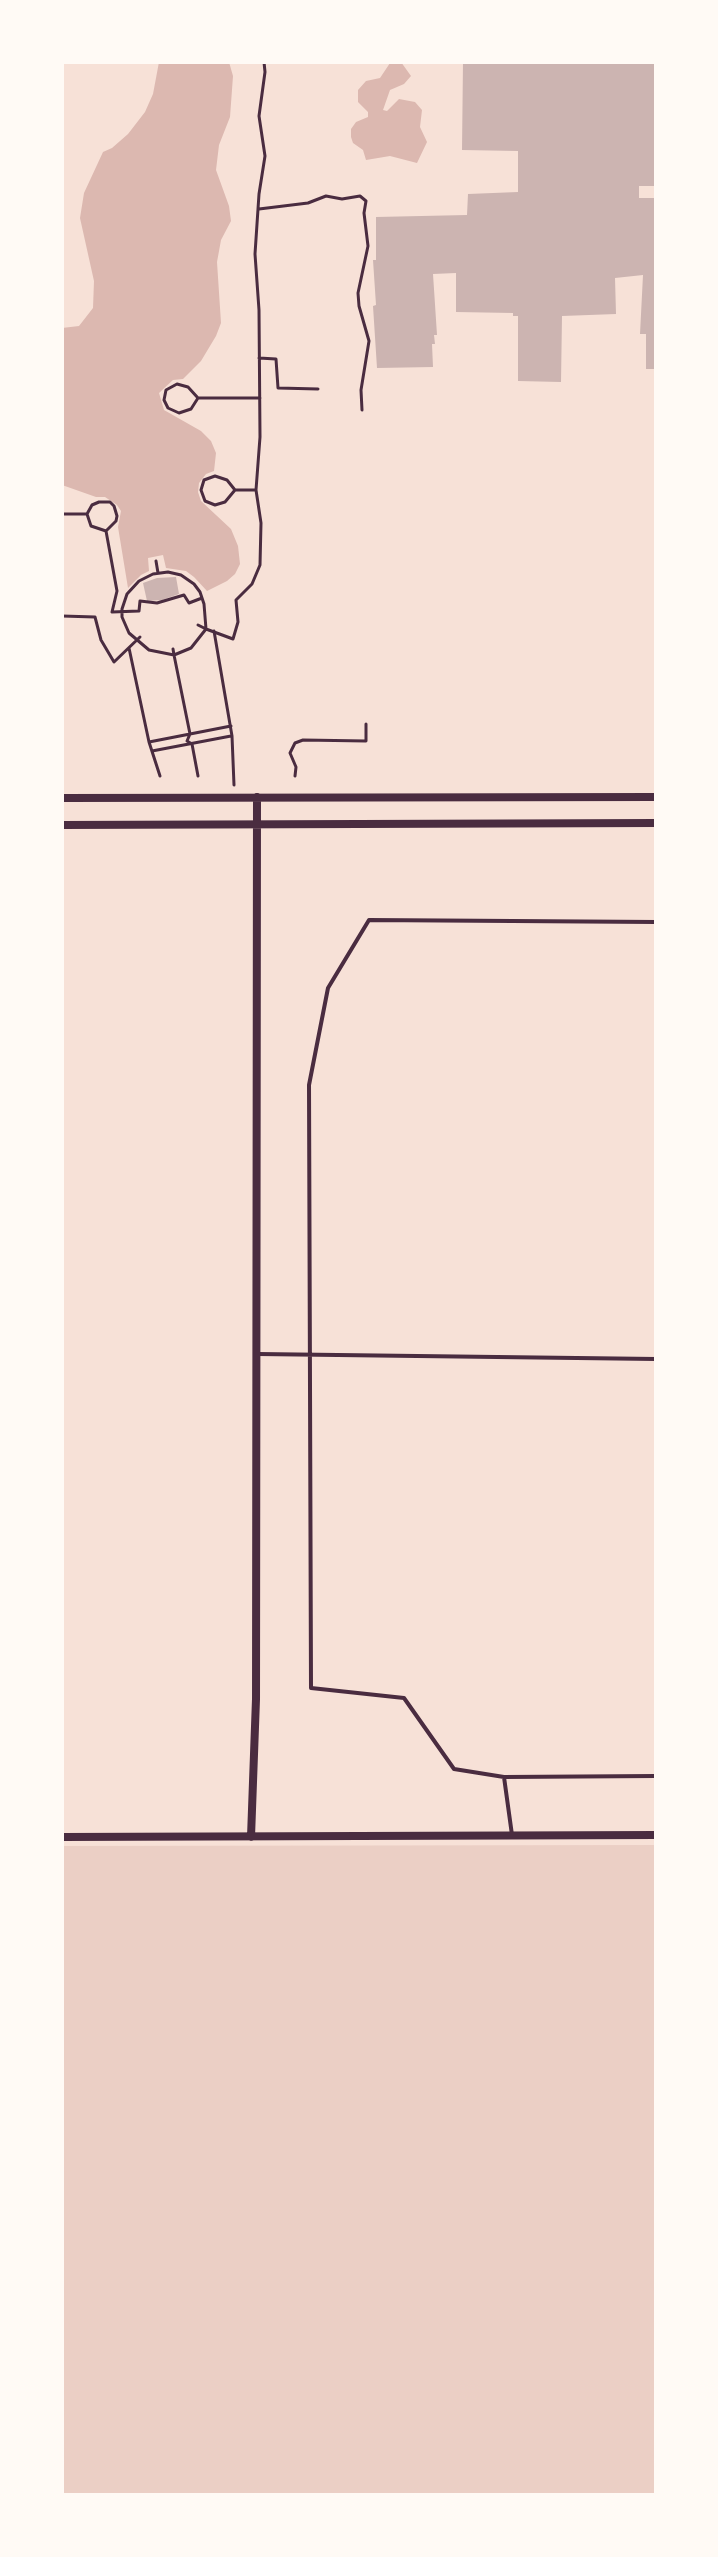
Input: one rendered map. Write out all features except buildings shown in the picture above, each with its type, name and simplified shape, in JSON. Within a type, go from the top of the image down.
[{"type":"street","points":[[251,1837],[256,1699],[257,797]]},
{"type":"street","points":[[62,798],[656,797]]},
{"type":"street","points":[[62,825],[656,823]]},
{"type":"street","points":[[62,1837],[656,1835]]},
{"type":"lane","points":[[656,922],[369,920],[328,988],[309,1085],[311,1688],[404,1698],[454,1769],[504,1777],[656,1776]]},
{"type":"lane","points":[[256,1354],[656,1359]]},
{"type":"lane","points":[[504,1777],[512,1836]]},
{"type":"path","points":[[198,625],[233,639],[238,622],[236,600],[252,584],[260,565],[261,523],[256,490],[260,437],[259,310],[255,254],[265,156],[259,116],[264,62]]},
{"type":"path","points":[[259,209],[299,205],[326,196],[342,199],[360,196],[366,201],[364,213],[368,246],[358,293],[369,341],[361,390],[362,410]]},
{"type":"path","points":[[259,358],[276,359],[278,388],[318,389]]},
{"type":"path","points":[[198,398],[191,409],[179,413],[168,408],[164,400],[166,390],[177,384],[188,387],[198,398],[260,398]]},
{"type":"path","points":[[215,476],[227,480],[235,490],[225,502],[215,505],[205,501],[201,490],[204,480],[215,476]]},
{"type":"path","points":[[235,490],[256,490]]},
{"type":"path","points":[[99,502],[110,502],[117,516],[106,531],[91,526],[87,514],[92,505],[99,502]]},
{"type":"path","points":[[62,514],[87,514]]},
{"type":"path","points":[[106,531],[117,591],[112,612],[139,611],[140,601],[157,603],[184,595],[189,603],[202,598]]},
{"type":"path","points":[[156,561],[158,573]]},
{"type":"path","points":[[168,572],[181,575],[194,584],[202,598],[206,629],[191,648],[173,652],[149,650],[129,633],[122,612],[127,594],[139,581],[168,572]]},
{"type":"path","points":[[62,616],[95,617],[101,640],[114,662],[138,639]]},
{"type":"path","points":[[214,631],[231,726],[234,785]]},
{"type":"path","points":[[129,648],[149,742],[160,776]]},
{"type":"path","points":[[173,652],[190,734],[187,741],[192,744],[198,776]]},
{"type":"path","points":[[295,776],[296,767],[290,753],[295,743],[303,740],[366,741],[366,724]]},
{"type":"path","points":[[149,742],[231,726]]},
{"type":"path","points":[[152,751],[232,736]]},
{"type":"shaded area","points":[[159,62],[229,62],[233,76],[230,117],[219,145],[216,170],[231,221],[221,240],[217,262],[221,323],[201,361],[183,379],[173,380],[159,393],[164,410],[201,431],[211,441],[216,453],[214,471],[206,474],[199,483],[198,492],[201,501],[231,529],[238,546],[240,564],[227,581],[207,591],[186,571],[166,568],[163,555],[148,558],[149,571],[128,588],[118,527],[121,511],[105,497],[96,497],[62,485],[62,328],[79,326],[93,308],[94,281],[80,218],[84,193],[103,152],[128,134],[145,112],[153,94]]},
{"type":"shaded area","points":[[401,62],[411,76],[404,84],[390,90],[383,110],[387,111],[399,99],[415,102],[422,110],[420,127],[427,142],[417,163],[390,156],[366,160],[363,150],[353,143],[351,137],[351,129],[356,122],[368,117],[368,112],[358,102],[358,90],[366,81],[380,78],[390,63]]},
{"type":"shaded area","points":[[656,1845],[656,2495],[62,2495],[62,1846]]}]
